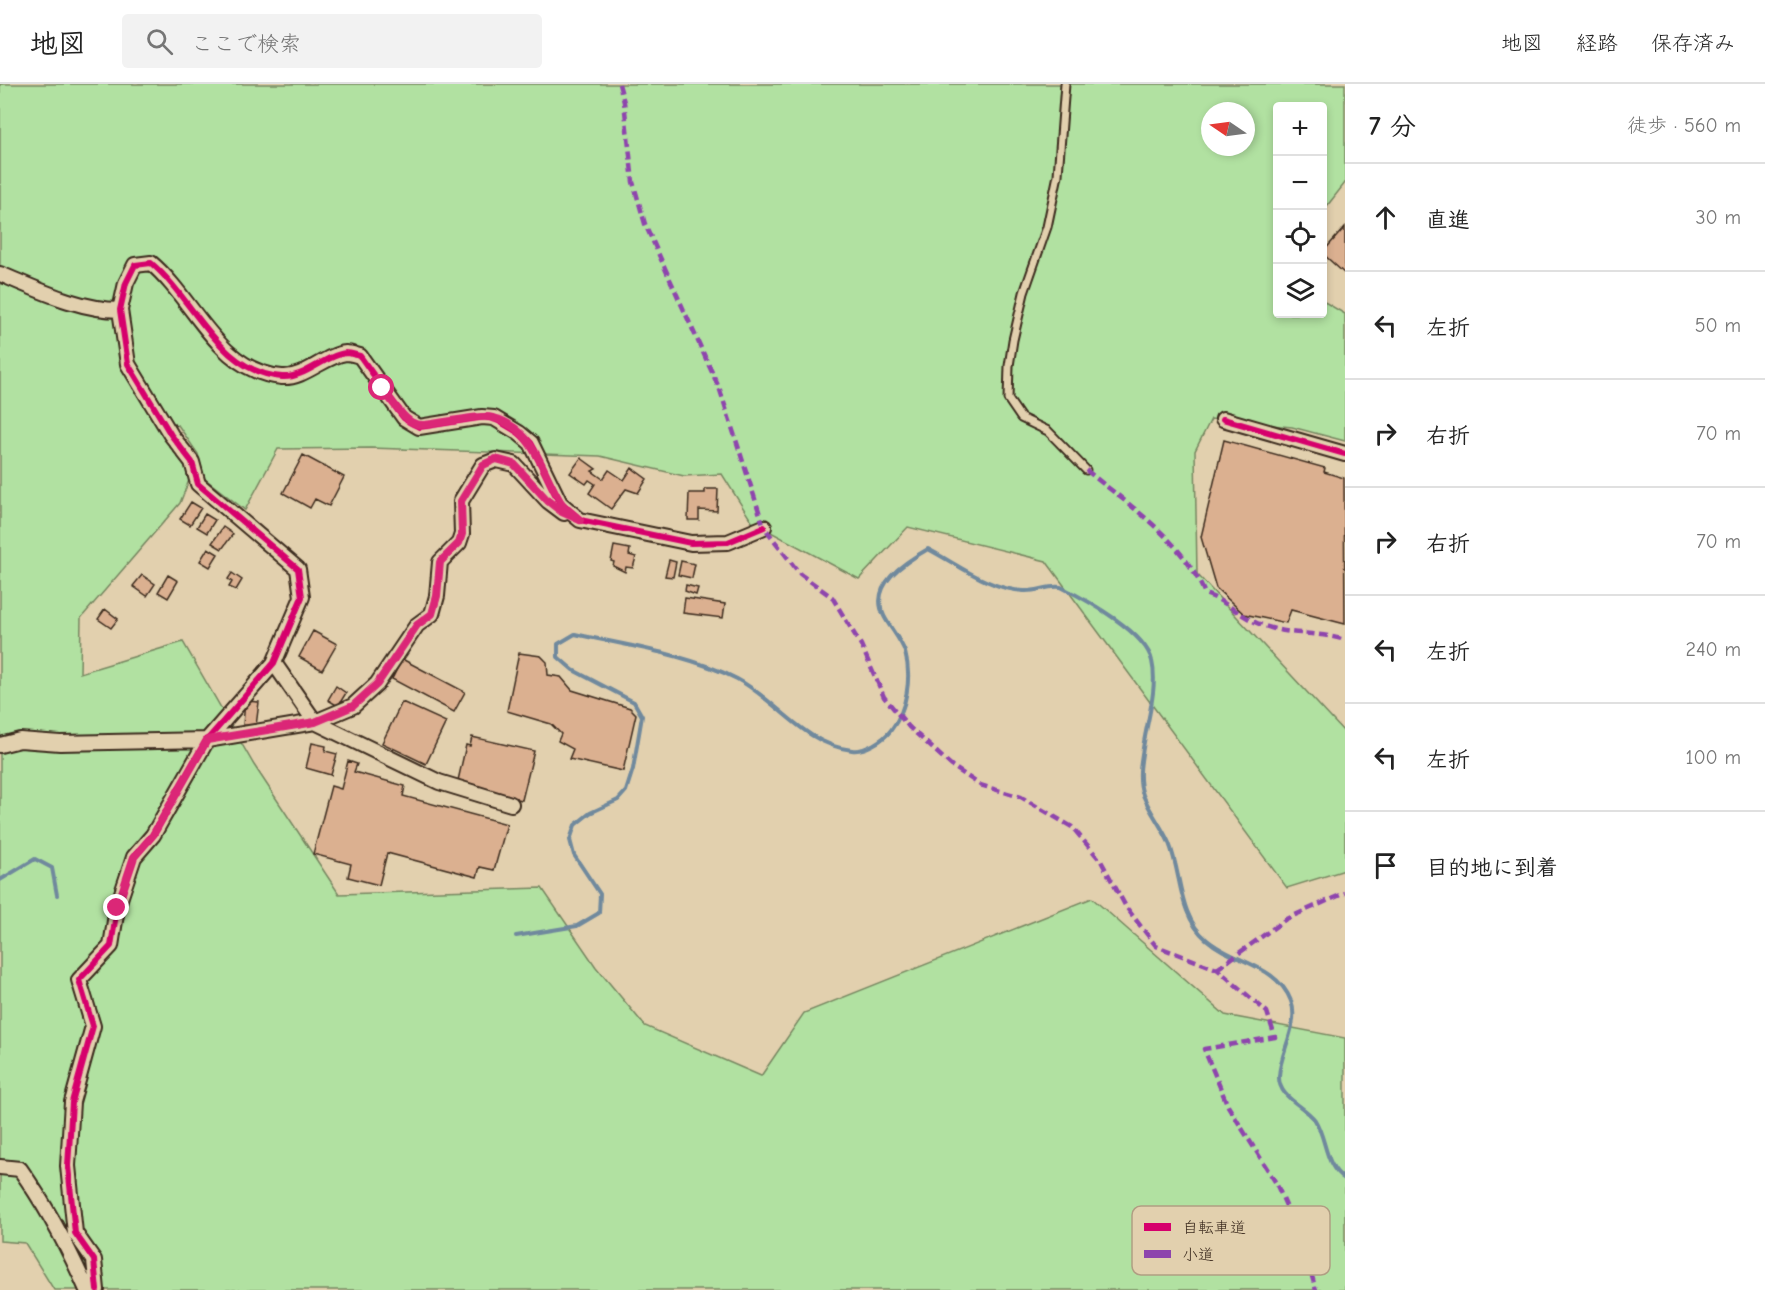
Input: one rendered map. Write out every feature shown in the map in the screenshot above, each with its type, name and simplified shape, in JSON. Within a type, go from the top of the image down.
[{"type":"street","points":[[98,1290],[94,1260],[75,1233],[68,1166],[72,1102],[93,1026],[79,980],[111,946],[117,908],[134,857],[153,835],[207,740],[274,663],[302,597],[298,570],[198,484],[192,462],[171,435],[128,364],[120,310],[126,283],[135,265],[151,263],[169,279],[221,347],[240,364],[285,378],[346,353],[360,356],[404,418],[419,427],[482,417],[494,418],[508,425],[531,443],[561,503],[580,520]]},
{"type":"street","points":[[0,274],[45,292],[102,310],[120,310]]},
{"type":"street","points":[[1223,418],[1345,454]]},
{"type":"street","points":[[0,745],[20,740],[60,743],[207,740],[315,722],[353,706],[377,684],[417,625],[432,614],[437,596],[440,562],[459,543],[462,534],[461,501],[483,465],[496,459],[514,464],[548,501],[562,512],[580,520],[692,543],[728,542],[764,527]]},
{"type":"street","points":[[274,663],[315,722],[439,782],[511,804]]},
{"type":"street","points":[[0,1167],[20,1169],[65,1242],[87,1290]]},
{"type":"lane","points":[[1065,84],[1058,175],[1047,227],[1024,293],[1013,340],[1008,399],[1022,418],[1048,431],[1086,470]]},
{"type":"green space","points":[[0,84],[1345,84],[1345,183],[1327,206],[1327,102],[1273,102],[1273,318],[1327,318],[1327,303],[1345,314],[1345,441],[1292,427],[1211,419],[1195,451],[1197,574],[1345,733],[1345,870],[1287,888],[1046,561],[908,527],[859,579],[752,522],[722,474],[684,476],[600,456],[371,448],[278,449],[245,510],[204,478],[198,454],[178,425],[161,431],[191,475],[180,503],[81,618],[80,673],[183,642],[254,765],[339,894],[542,888],[596,967],[645,1026],[761,1076],[804,1013],[1092,898],[1225,1015],[1345,1038],[1345,1290],[54,1290],[25,1243],[0,1241]]},
{"type":"building","points":[[1345,227],[1345,274],[1327,258],[1327,247]]},
{"type":"building","points":[[1224,440],[1325,468],[1324,472],[1344,478],[1345,624],[1291,610],[1286,623],[1244,614],[1216,588],[1201,537]]},
{"type":"building","points":[[303,455],[344,477],[329,506],[315,499],[310,508],[283,493]]},
{"type":"building","points":[[581,458],[596,469],[592,471],[603,479],[609,470],[624,480],[632,468],[647,479],[638,493],[626,489],[611,509],[589,493],[595,484],[589,480],[586,484],[570,473]]},
{"type":"building","points":[[705,489],[718,489],[717,511],[699,510],[699,520],[688,520],[689,493],[705,493]]},
{"type":"building","points":[[191,502],[201,508],[190,525],[180,519]]},
{"type":"building","points":[[205,514],[215,520],[207,533],[197,527]]},
{"type":"building","points":[[223,527],[233,534],[222,549],[212,543]]},
{"type":"building","points":[[614,546],[630,549],[629,555],[636,557],[633,568],[626,567],[625,572],[613,566],[614,562],[611,561]]},
{"type":"building","points":[[208,548],[218,554],[210,567],[200,561]]},
{"type":"building","points":[[669,560],[676,562],[673,577],[665,576]]},
{"type":"building","points":[[681,561],[695,564],[692,578],[678,575]]},
{"type":"building","points":[[232,573],[242,580],[236,590],[229,587],[232,582],[228,579]]},
{"type":"building","points":[[142,575],[155,584],[147,596],[133,586]]},
{"type":"building","points":[[168,575],[178,581],[168,598],[158,592]]},
{"type":"building","points":[[686,585],[698,588],[696,595],[685,591]]},
{"type":"building","points":[[685,598],[725,604],[723,618],[683,613]]},
{"type":"building","points":[[105,609],[118,619],[111,628],[98,619]]},
{"type":"building","points":[[313,631],[337,644],[322,670],[299,657]]},
{"type":"building","points":[[519,653],[541,656],[547,662],[548,675],[561,677],[572,690],[630,708],[636,714],[623,771],[569,759],[573,749],[558,741],[561,734],[551,724],[507,711]]},
{"type":"building","points":[[402,659],[465,692],[454,712],[392,679]]},
{"type":"building","points":[[336,686],[346,693],[338,706],[328,700]]},
{"type":"building","points":[[245,701],[259,702],[256,726],[243,725]]},
{"type":"building","points":[[402,702],[446,722],[426,764],[382,743]]},
{"type":"building","points":[[472,737],[534,751],[522,800],[457,785],[466,745],[470,746]]},
{"type":"building","points":[[312,743],[326,746],[325,751],[337,754],[331,775],[306,768]]},
{"type":"building","points":[[348,761],[357,764],[354,772],[405,786],[403,796],[507,824],[494,870],[480,867],[477,877],[387,853],[379,885],[348,877],[351,864],[313,854],[331,786],[341,789]]},
{"type":"waterway","points":[[516,936],[577,926],[599,913],[600,894],[574,855],[570,840],[575,825],[590,813],[618,800],[626,791],[633,769],[642,716],[634,702],[573,670],[558,657],[558,644],[575,634],[678,657],[718,670],[751,688],[819,740],[857,750],[879,741],[888,734],[901,713],[907,693],[908,672],[905,652],[880,605],[885,585],[900,568],[928,549],[986,581],[1011,590],[1033,591],[1061,587],[1115,619],[1148,650],[1154,671],[1154,681],[1140,769],[1143,795],[1169,843],[1185,907],[1197,929],[1217,947],[1276,979],[1291,1001],[1293,1019],[1280,1067],[1280,1084],[1287,1096],[1315,1120],[1329,1160],[1338,1174],[1345,1179]]},
{"type":"waterway","points":[[0,880],[35,859],[52,868],[57,895]]},
{"type":"marked path","points":[[619,84],[624,102],[633,182],[645,224],[720,390],[764,527],[800,574],[832,597],[861,645],[884,697],[909,727],[952,766],[980,785],[1021,797],[1072,827],[1101,861],[1126,907],[1156,946],[1217,969],[1267,1012],[1275,1037],[1204,1049],[1228,1106],[1276,1183],[1286,1206]]},
{"type":"marked path","points":[[1086,470],[1154,525],[1183,557],[1205,594],[1261,625],[1345,640]]},
{"type":"marked path","points":[[1217,969],[1286,919],[1345,893]]},
{"type":"marked path","points":[[1312,1275],[1316,1290]]},
{"type":"cycle path","points":[[97,1290],[94,1260],[75,1233],[68,1166],[72,1102],[93,1026],[79,980],[111,946],[117,908],[134,857],[153,835],[207,740],[274,663],[302,597],[298,569],[198,484],[192,462],[171,435],[128,364],[120,310],[126,283],[135,265],[151,263],[167,278],[224,348],[241,362],[260,372],[290,377],[330,358],[349,353],[360,356],[404,418],[419,427],[482,417],[494,418],[531,443],[560,503],[580,520],[691,543],[728,542],[764,527]]},
{"type":"cycle path","points":[[1223,419],[1345,454]]},
{"type":"route","points":[[117,908],[134,857],[153,835],[207,740],[315,722],[353,706],[377,684],[417,625],[432,614],[437,596],[440,562],[459,543],[462,534],[461,501],[483,465],[496,459],[514,464],[548,501],[562,512],[580,520],[561,503],[531,443],[508,425],[494,418],[482,417],[419,427],[404,418],[382,388]]}]
